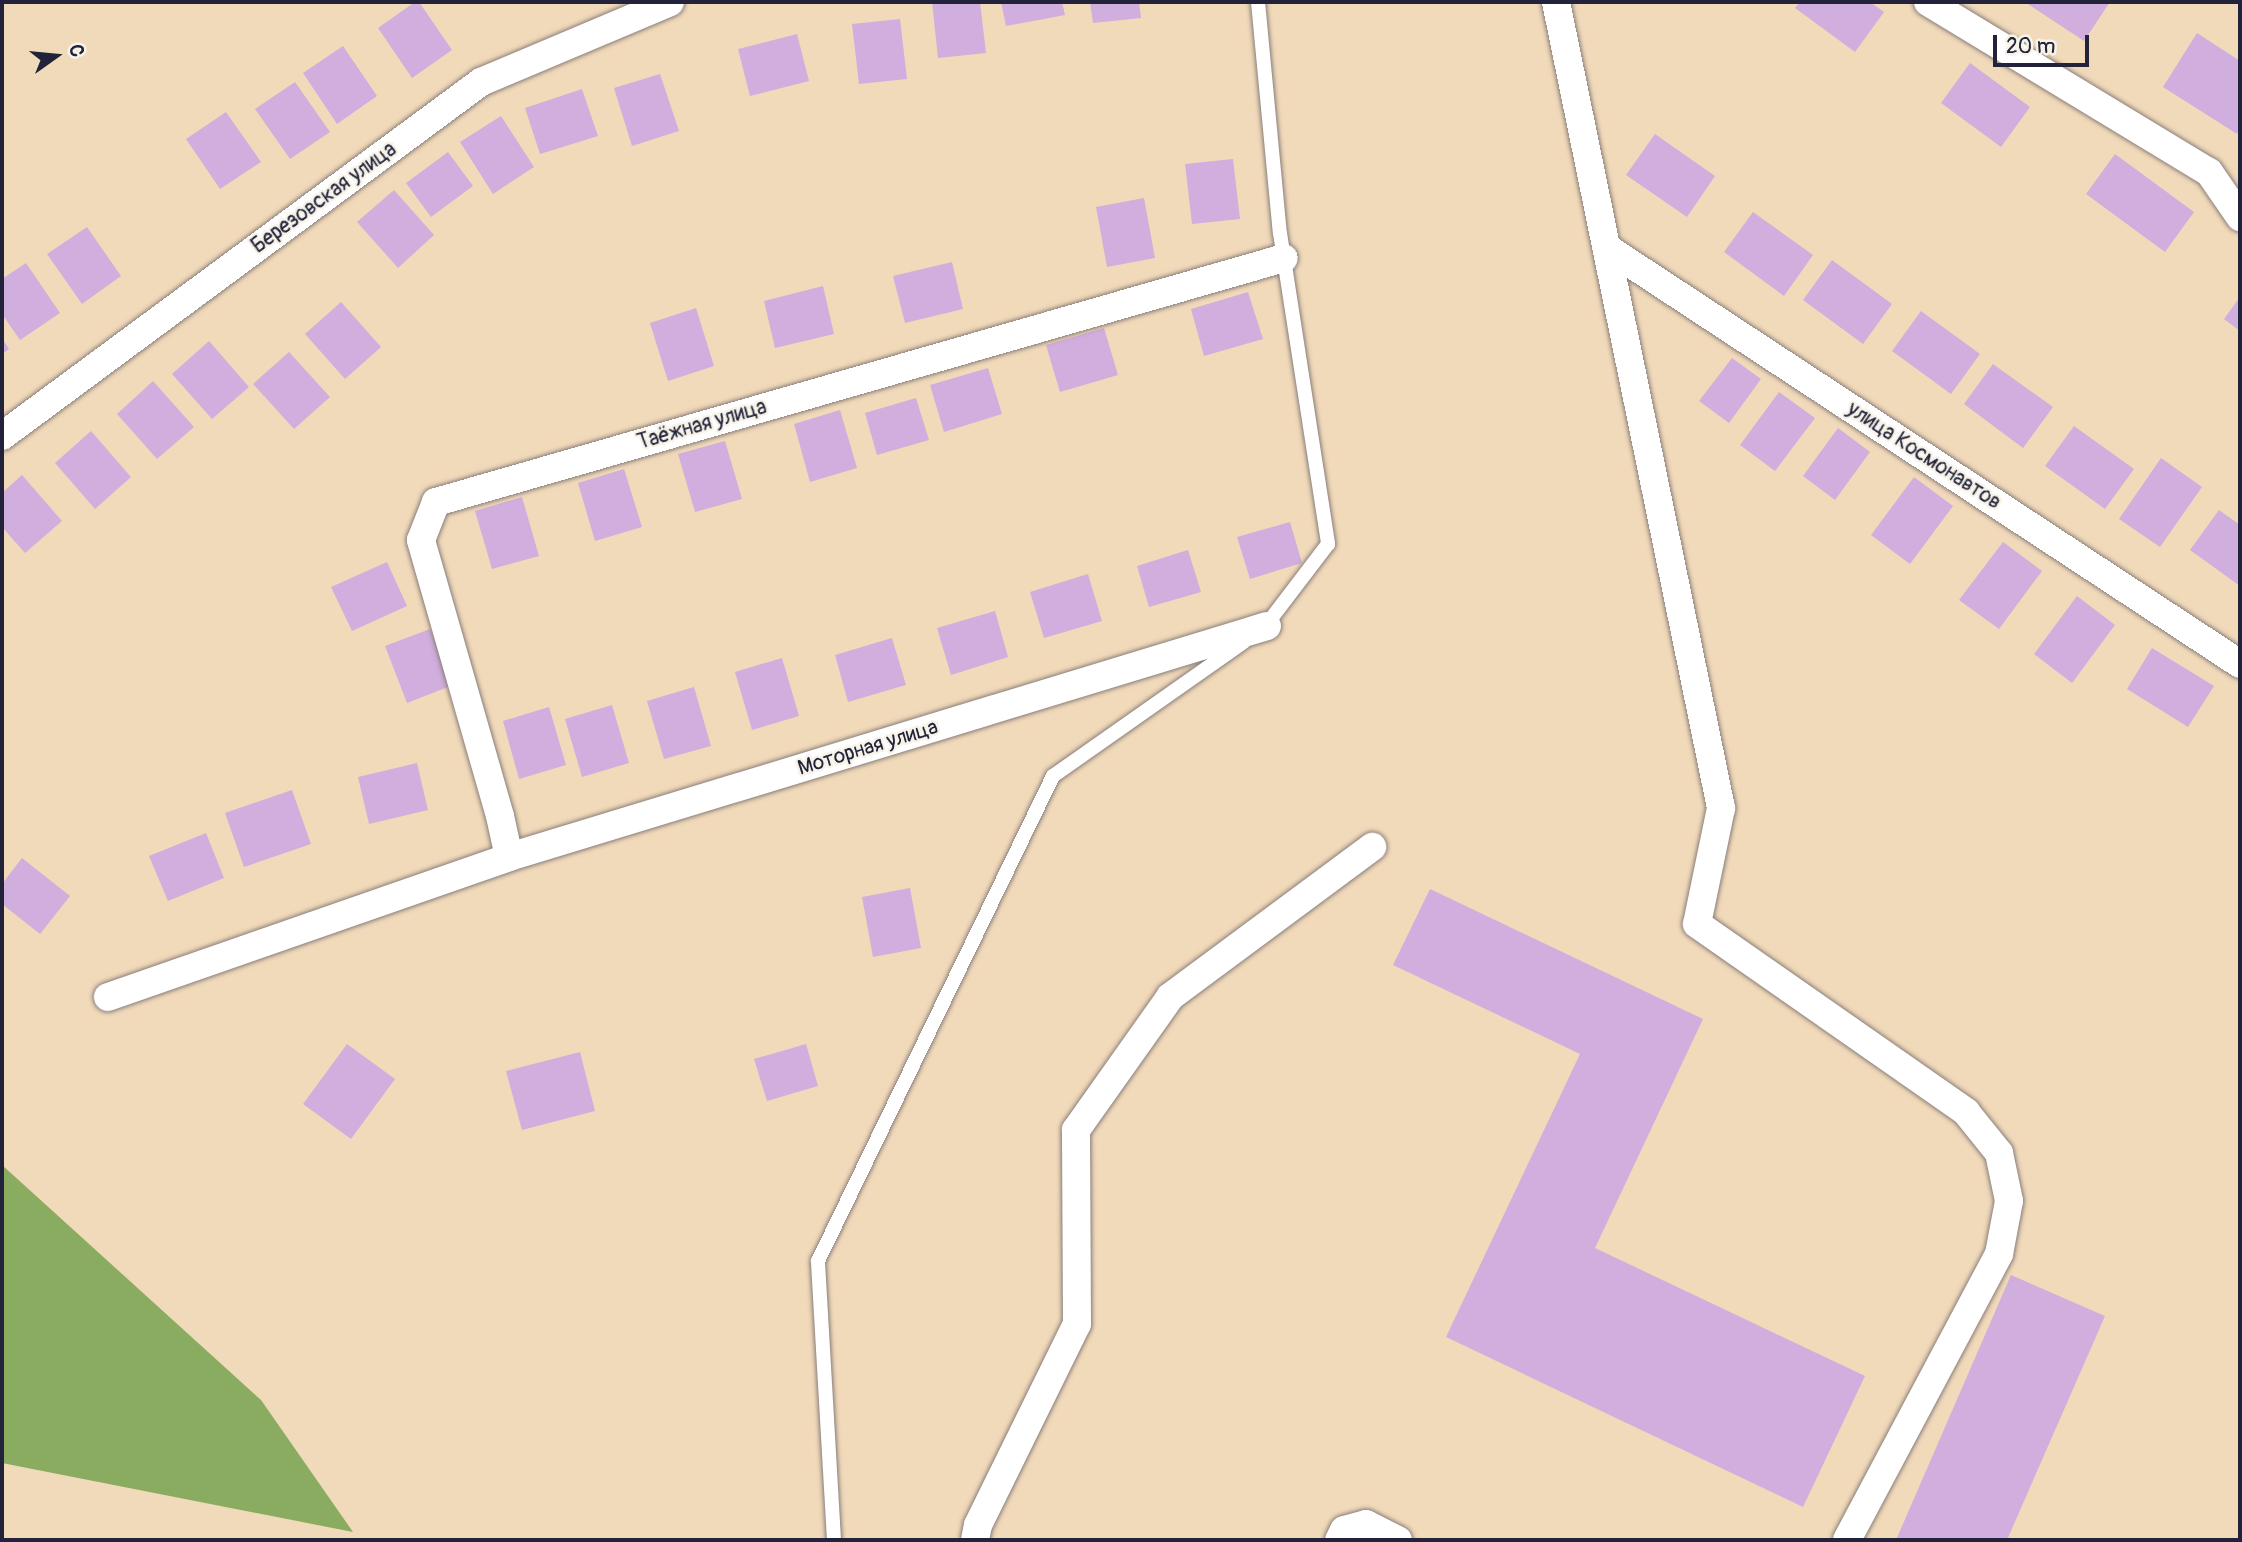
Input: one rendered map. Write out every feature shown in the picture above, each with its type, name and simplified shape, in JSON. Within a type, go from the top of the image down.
[{"type":"street","name":"Березовская улица","points":[[2,436],[481,82],[670,2]]},
{"type":"street","points":[[1556,2],[1721,808],[1697,924],[1966,1112],[1999,1153],[2009,1201],[1999,1254],[1847,1540]]},
{"type":"street","points":[[1928,2],[2209,172],[2240,217]]},
{"type":"street","name":"улица Космонавтов","points":[[1607,248],[2240,664]]},
{"type":"street","name":"Таёжная улица","points":[[509,857],[500,816],[421,540],[436,502],[1284,258]]},
{"type":"street","name":"Моторная улица","points":[[108,997],[509,857],[1267,626]]},
{"type":"street","points":[[975,1540],[978,1525],[1077,1324],[1076,1130],[1170,997],[1373,847]]},
{"type":"street","points":[[1339,1540],[1344,1530],[1366,1524],[1398,1540]]},
{"type":"lane","points":[[834,1540],[818,1261],[1053,776],[1267,626],[1328,544],[1284,258],[1258,2]]},
{"type":"green space","points":[[2,1165],[261,1400],[353,1532],[2,1463]]},
{"type":"building","points":[[415,2],[419,2],[452,50],[412,78],[378,28]]},
{"type":"building","points":[[932,2],[980,2],[986,53],[938,58]]},
{"type":"building","points":[[1001,2],[1062,2],[1065,15],[1006,26]]},
{"type":"building","points":[[1090,2],[1139,2],[1141,18],[1093,23]]},
{"type":"building","points":[[1800,2],[1870,2],[1884,12],[1855,52],[1795,8]]},
{"type":"building","points":[[2025,2],[2110,2],[2084,41]]},
{"type":"building","points":[[900,19],[907,79],[859,84],[852,24]]},
{"type":"building","points":[[2197,33],[2240,61],[2240,128],[2237,134],[2163,87]]},
{"type":"building","points":[[797,34],[809,81],[750,96],[738,49]]},
{"type":"building","points":[[343,46],[377,96],[337,124],[303,73]]},
{"type":"building","points":[[1970,63],[2030,107],[2001,147],[1941,103]]},
{"type":"building","points":[[660,74],[679,131],[632,146],[614,88]]},
{"type":"building","points":[[295,82],[330,132],[290,159],[255,109]]},
{"type":"building","points":[[582,89],[598,136],[540,154],[525,108]]},
{"type":"building","points":[[226,112],[261,162],[220,189],[186,139]]},
{"type":"building","points":[[501,116],[534,167],[493,194],[460,142]]},
{"type":"building","points":[[1655,134],[1715,176],[1687,217],[1626,175]]},
{"type":"building","points":[[448,152],[473,186],[431,217],[406,183]]},
{"type":"building","points":[[2115,154],[2194,212],[2165,252],[2086,194]]},
{"type":"building","points":[[1233,159],[1240,219],[1192,224],[1185,164]]},
{"type":"building","points":[[394,190],[434,235],[398,268],[357,222]]},
{"type":"building","points":[[1144,198],[1155,258],[1107,267],[1096,207]]},
{"type":"building","points":[[1753,212],[1813,255],[1784,296],[1724,252]]},
{"type":"building","points":[[87,227],[121,276],[82,304],[47,254]]},
{"type":"building","points":[[1832,260],[1892,304],[1863,344],[1803,300]]},
{"type":"building","points":[[952,262],[963,309],[905,323],[893,276]]},
{"type":"building","points":[[26,263],[60,313],[20,340],[2,314],[2,279]]},
{"type":"building","points":[[823,286],[834,334],[775,348],[764,301]]},
{"type":"building","points":[[1248,292],[1263,339],[1204,356],[1191,309]]},
{"type":"building","points":[[2240,297],[2240,331],[2224,319]]},
{"type":"building","points":[[341,302],[381,347],[345,379],[305,334]]},
{"type":"building","points":[[696,308],[714,366],[668,381],[650,323]]},
{"type":"building","points":[[1921,311],[1980,354],[1951,394],[1892,351]]},
{"type":"building","points":[[1104,328],[1118,375],[1060,392],[1046,345]]},
{"type":"building","points":[[2,338],[9,349],[2,354]]},
{"type":"building","points":[[209,341],[249,387],[212,419],[172,374]]},
{"type":"building","points":[[289,352],[330,397],[294,429],[253,384]]},
{"type":"building","points":[[1732,358],[1761,379],[1729,423],[1699,401]]},
{"type":"building","points":[[1993,364],[2053,407],[2023,448],[1964,404]]},
{"type":"building","points":[[988,368],[1002,414],[944,432],[930,385]]},
{"type":"building","points":[[153,381],[194,427],[157,459],[117,414]]},
{"type":"building","points":[[1779,392],[1815,418],[1775,471],[1740,445]]},
{"type":"building","points":[[916,398],[929,440],[877,455],[865,413]]},
{"type":"building","points":[[840,410],[857,468],[810,482],[794,424]]},
{"type":"building","points":[[2074,426],[2134,469],[2105,509],[2045,466]]},
{"type":"building","points":[[1838,428],[1870,452],[1835,500],[1803,476]]},
{"type":"building","points":[[91,431],[131,477],[95,509],[55,463]]},
{"type":"building","points":[[725,441],[742,499],[695,512],[678,454]]},
{"type":"building","points":[[2161,458],[2202,487],[2160,547],[2119,519]]},
{"type":"building","points":[[624,469],[642,527],[595,541],[578,483]]},
{"type":"building","points":[[22,475],[62,521],[25,553],[2,527],[2,493]]},
{"type":"building","points":[[1914,477],[1953,506],[1910,564],[1871,535]]},
{"type":"building","points":[[522,497],[539,556],[492,569],[475,511]]},
{"type":"building","points":[[2219,510],[2240,525],[2240,586],[2190,550]]},
{"type":"building","points":[[1290,522],[1302,563],[1250,579],[1237,537]]},
{"type":"building","points":[[2003,542],[2042,571],[1999,629],[1959,600]]},
{"type":"building","points":[[1188,550],[1201,592],[1149,607],[1137,566]]},
{"type":"building","points":[[387,562],[407,606],[352,631],[331,587]]},
{"type":"building","points":[[1088,574],[1102,621],[1044,638],[1030,592]]},
{"type":"building","points":[[2077,596],[2115,625],[2072,683],[2034,654]]},
{"type":"building","points":[[995,611],[1008,657],[951,675],[937,628]]},
{"type":"building","points":[[430,629],[453,685],[407,703],[385,646]]},
{"type":"building","points":[[892,638],[906,685],[848,702],[835,655]]},
{"type":"building","points":[[2152,648],[2214,686],[2188,727],[2127,689]]},
{"type":"building","points":[[782,658],[799,716],[752,730],[735,672]]},
{"type":"building","points":[[694,687],[711,746],[664,759],[647,701]]},
{"type":"building","points":[[612,705],[629,763],[582,777],[565,719]]},
{"type":"building","points":[[549,707],[566,765],[519,779],[503,721]]},
{"type":"building","points":[[417,763],[428,810],[369,824],[358,777]]},
{"type":"building","points":[[292,790],[311,844],[244,867],[225,813]]},
{"type":"building","points":[[206,833],[224,878],[168,901],[149,856]]},
{"type":"building","points":[[22,858],[70,896],[40,934],[2,904],[2,884]]},
{"type":"building","points":[[910,888],[921,948],[873,957],[862,897]]},
{"type":"building","points":[[1430,889],[1703,1019],[1595,1248],[1865,1376],[1803,1507],[1446,1337],[1580,1054],[1393,965]]},
{"type":"building","points":[[347,1044],[395,1079],[351,1139],[303,1104]]},
{"type":"building","points":[[806,1044],[818,1086],[767,1101],[754,1059]]},
{"type":"building","points":[[580,1052],[595,1111],[522,1130],[506,1071]]},
{"type":"building","points":[[2011,1275],[2105,1316],[2007,1540],[1896,1540]]}]
